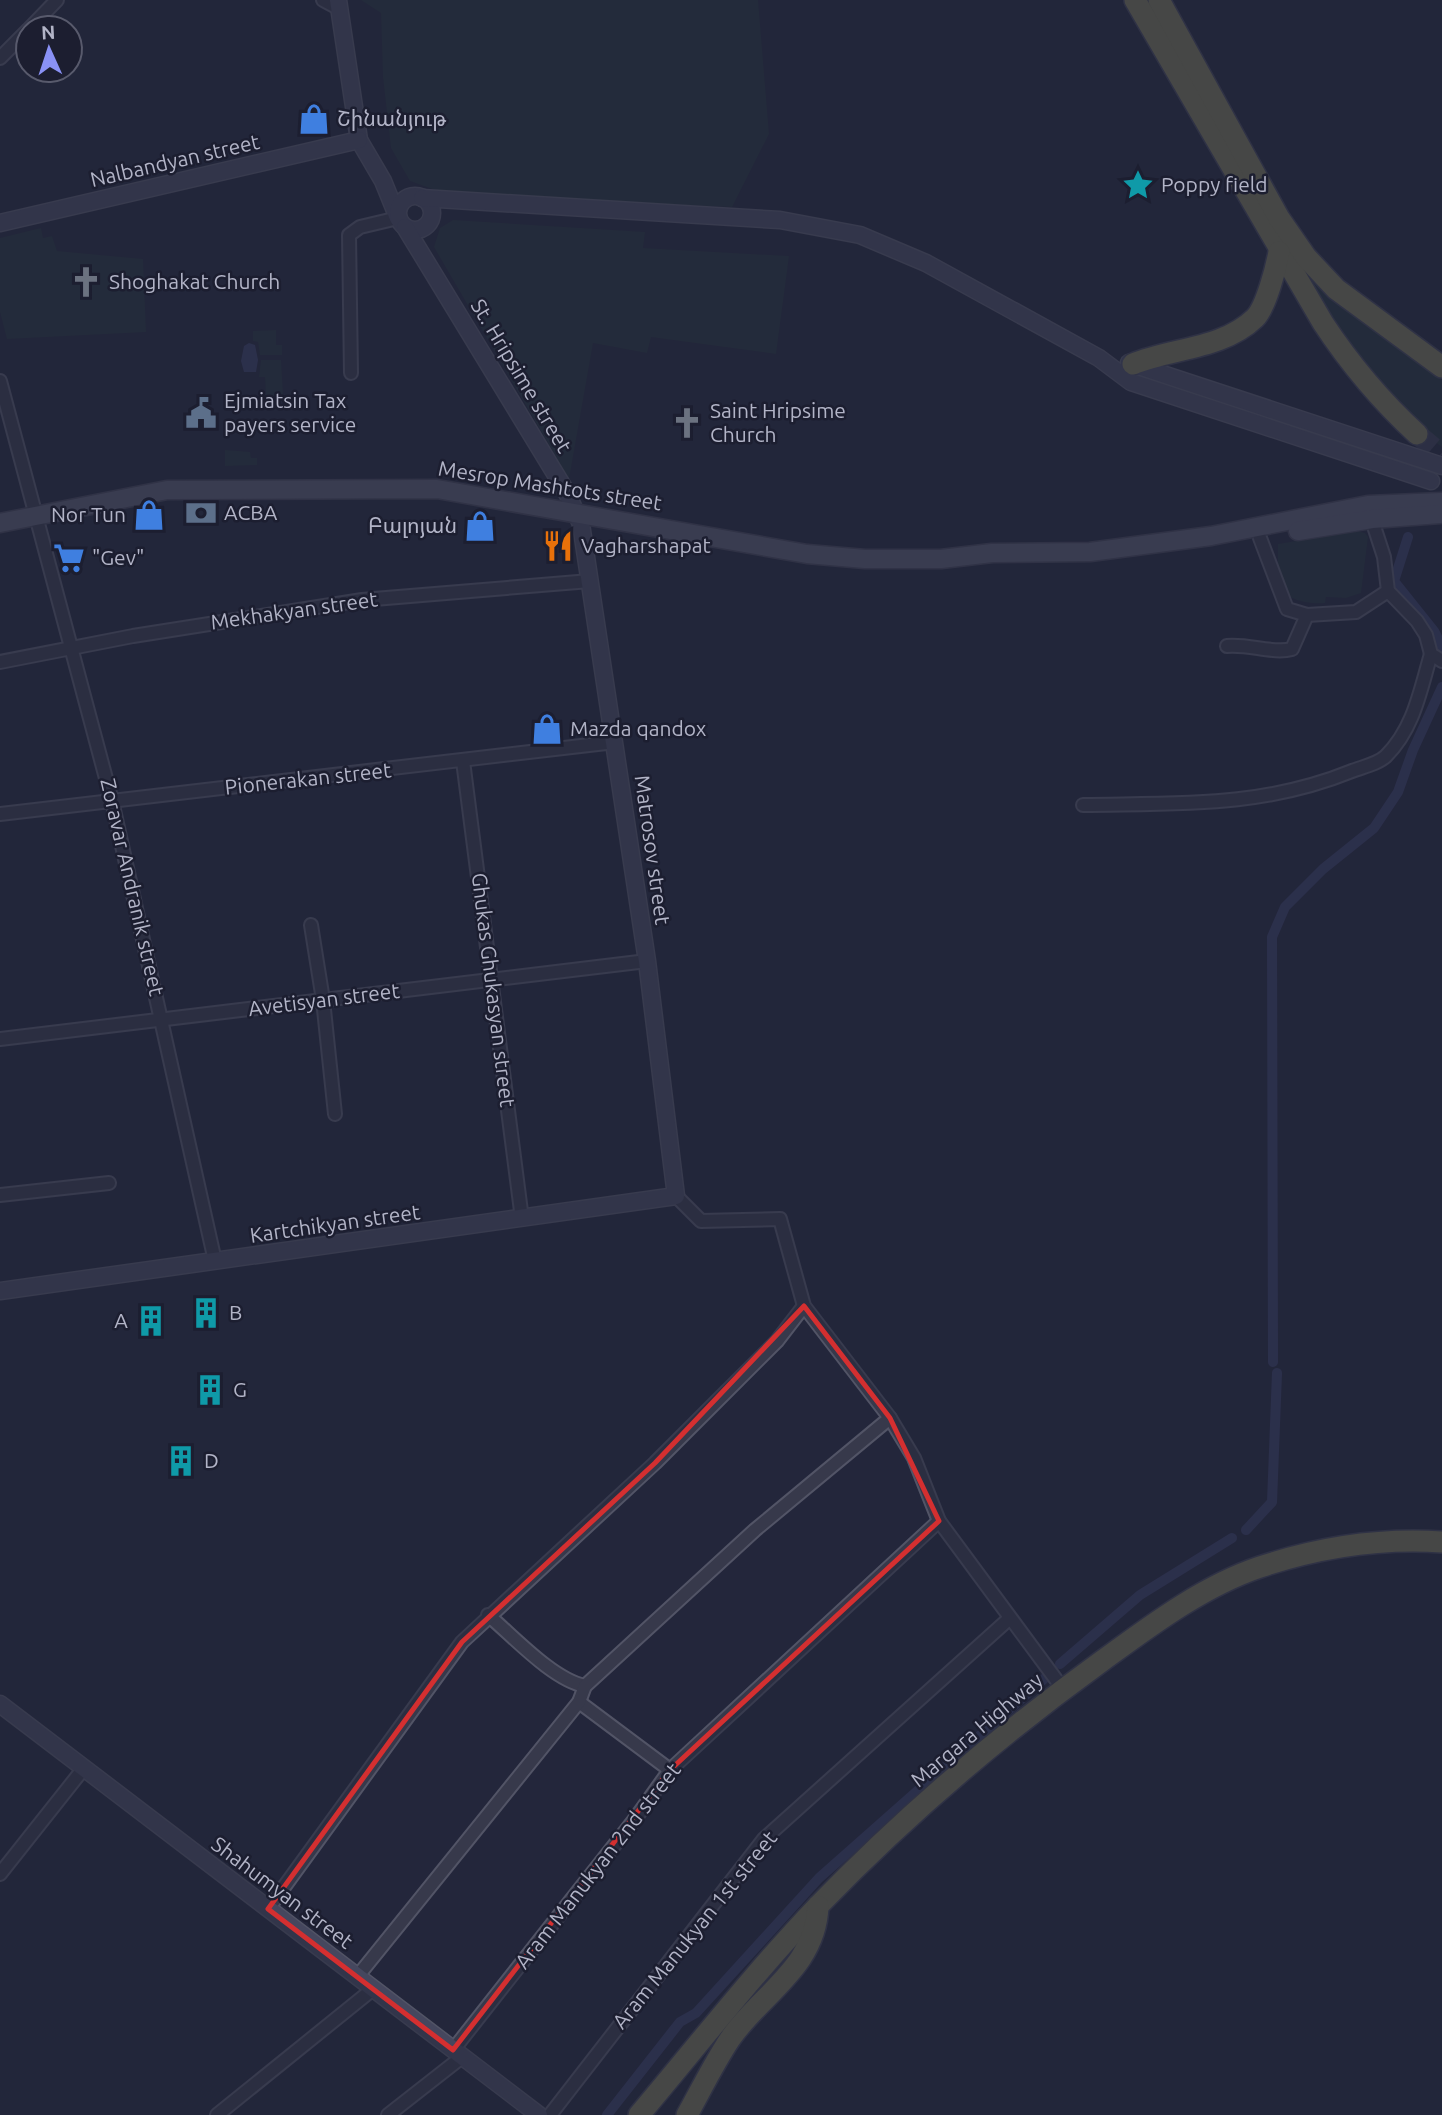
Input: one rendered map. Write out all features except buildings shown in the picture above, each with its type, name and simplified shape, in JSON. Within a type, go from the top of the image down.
[{"type":"highway","points":[[1136,0],[1279,251],[1349,362],[1384,404],[1417,434]]},
{"type":"highway","points":[[1159,0],[1279,218],[1306,257],[1336,289],[1442,367]]},
{"type":"highway","points":[[1133,364],[1229,336],[1255,318],[1275,271],[1279,251]]},
{"type":"highway","name":"Margara Highway","points":[[639,2115],[818,1906],[940,1791],[1063,1689],[1129,1642],[1220,1584],[1259,1567],[1336,1547],[1415,1540],[1442,1542]]},
{"type":"highway","points":[[687,2115],[730,2038],[793,1969],[806,1950],[817,1930],[818,1906]]},
{"type":"main road","name":"Mesrop Mashtots street","points":[[0,523],[167,490],[437,489],[807,554],[865,559],[968,558]]},
{"type":"main road","points":[[968,558],[992,553],[1090,552],[1149,547],[1442,502]]},
{"type":"main road","points":[[968,558],[986,562],[1093,561],[1147,556],[1260,538],[1370,512],[1442,514]]},
{"type":"street","points":[[43,14],[57,0]]},
{"type":"street","points":[[323,0],[338,4],[359,140]]},
{"type":"street","points":[[0,58],[14,44]]},
{"type":"street","name":"St. Hripsime street","points":[[359,140],[383,181],[401,222],[567,493],[575,512]]},
{"type":"street","name":"Nalbandyan street","points":[[0,223],[359,140]]},
{"type":"street","points":[[383,181],[420,197],[430,205],[428,263]]},
{"type":"street","points":[[401,222],[402,202],[420,197],[780,220],[860,235],[926,263],[1099,358],[1131,382],[1432,481]]},
{"type":"street","points":[[351,373],[349,235],[359,227],[401,222],[416,230],[468,200]]},
{"type":"street","points":[[1099,358],[1133,364],[1442,466]]},
{"type":"street","name":"Zoravar Andranik street","points":[[0,381],[112,801],[163,1019],[215,1261]]},
{"type":"street","name":"Matrosov street","points":[[575,512],[581,524],[615,742],[647,961],[676,1196]]},
{"type":"street","points":[[1083,805],[1236,802],[1290,792],[1383,758],[1404,734],[1436,658],[1417,621],[1388,591],[1384,557],[1370,512]]},
{"type":"street","points":[[1260,538],[1287,609],[1307,615],[1356,612],[1388,591]]},
{"type":"street","name":"Mekhakyan street","points":[[0,662],[362,600],[590,581]]},
{"type":"street","points":[[1227,646],[1247,644],[1284,652],[1293,649],[1307,615]]},
{"type":"street","name":"Pionerakan street","points":[[0,814],[615,742]]},
{"type":"street","name":"Ghukas Ghukasyan street","points":[[463,761],[522,1219]]},
{"type":"street","points":[[311,925],[323,1000],[335,1114]]},
{"type":"street","name":"Avetisyan street","points":[[0,1039],[647,961]]},
{"type":"street","points":[[0,1195],[109,1183]]},
{"type":"street","points":[[676,1196],[701,1221],[780,1219],[804,1306],[890,1418],[914,1458],[939,1521],[1063,1689]]},
{"type":"street","name":"Kartchikyan street","points":[[0,1291],[676,1196]]},
{"type":"street","points":[[268,1909],[462,1642],[488,1615],[655,1463],[777,1341],[804,1306]]},
{"type":"street","points":[[358,1977],[579,1702],[585,1686],[755,1530],[890,1418]]},
{"type":"street","name":"Aram Manukyan 2nd street","points":[[388,2115],[457,2053],[670,1770],[939,1521]]},
{"type":"street","points":[[488,1615],[543,1662],[574,1684],[585,1686]]},
{"type":"street","name":"Aram Manukyan 1st street","points":[[538,2114],[764,1839],[1010,1618]]},
{"type":"street","points":[[579,1702],[670,1770]]},
{"type":"street","name":"Shahumyan street","points":[[0,1704],[538,2114]]},
{"type":"street","points":[[0,1874],[84,1768]]},
{"type":"street","points":[[217,2115],[373,1989]]},
{"type":"highlighted area","points":[[804,1306],[890,1418],[939,1521],[670,1770],[453,2050],[268,1909],[462,1642],[655,1463]]},
{"type":"shaded area","points":[[361,0],[758,0],[769,134],[732,207],[449,195],[410,181],[391,148],[383,77],[381,13]]},
{"type":"shaded area","points":[[1142,0],[1150,0],[1283,233],[1368,324],[1442,380],[1442,447],[1424,434],[1346,345]]},
{"type":"shaded area","points":[[453,220],[645,232],[643,248],[789,256],[776,354],[651,337],[647,353],[593,343],[569,479],[434,247],[440,228]]},
{"type":"shaded area","points":[[41,228],[43,238],[52,236],[57,251],[143,259],[146,332],[7,339],[0,312],[0,238]]},
{"type":"shaded area","points":[[276,330],[276,345],[282,345],[282,355],[260,355],[258,342],[253,341],[253,331]]},
{"type":"shaded area","points":[[261,360],[281,360],[283,394],[279,394],[279,402],[262,403],[261,395],[266,395],[265,377],[259,377]]},
{"type":"shaded area","points":[[225,450],[250,452],[251,458],[257,458],[257,465],[225,466]]},
{"type":"shaded area","points":[[1357,531],[1368,537],[1361,593],[1346,598],[1326,597],[1325,603],[1300,601],[1287,595],[1283,579],[1278,575],[1278,544]]},
{"type":"water","points":[[249,343],[255,345],[258,360],[256,372],[244,372],[241,361],[244,346]]},
{"type":"waterway","points":[[1408,537],[1394,581],[1434,631],[1442,647]]},
{"type":"waterway","points":[[1273,1362],[1272,937],[1285,907],[1323,869],[1374,828],[1398,792],[1413,750],[1442,687]]},
{"type":"waterway","points":[[1246,1530],[1272,1502],[1277,1373]]},
{"type":"waterway","points":[[1060,1664],[1140,1595],[1232,1538]]},
{"type":"waterway","points":[[607,2115],[680,2022],[696,2013],[819,1878],[1045,1678]]},
{"type":"tunnel","points":[[1417,434],[1442,455]]},
{"type":"place","name":"Շինանյութ","points":[[314,119]]},
{"type":"place","name":"Poppy field","points":[[1138,185]]},
{"type":"place","name":"Shoghakat Church","points":[[86,282]]},
{"type":"place","name":"Ejmiatsin Tax payers service","points":[[201,413]]},
{"type":"place","name":"Saint Hripsime Church","points":[[687,423]]},
{"type":"place","name":"ACBA","points":[[201,513]]},
{"type":"place","name":"Nor Tun","points":[[149,515]]},
{"type":"place","name":"Բալոյան","points":[[480,526]]},
{"type":"place","name":"Vagharshapat","points":[[558,546]]},
{"type":"place","name":"\"Gev\"","points":[[69,558]]},
{"type":"place","name":"Mazda qandox","points":[[547,729]]},
{"type":"place","name":"B","points":[[206,1313]]},
{"type":"place","name":"A","points":[[151,1321]]},
{"type":"place","name":"G","points":[[210,1390]]},
{"type":"place","name":"D","points":[[181,1461]]}]
